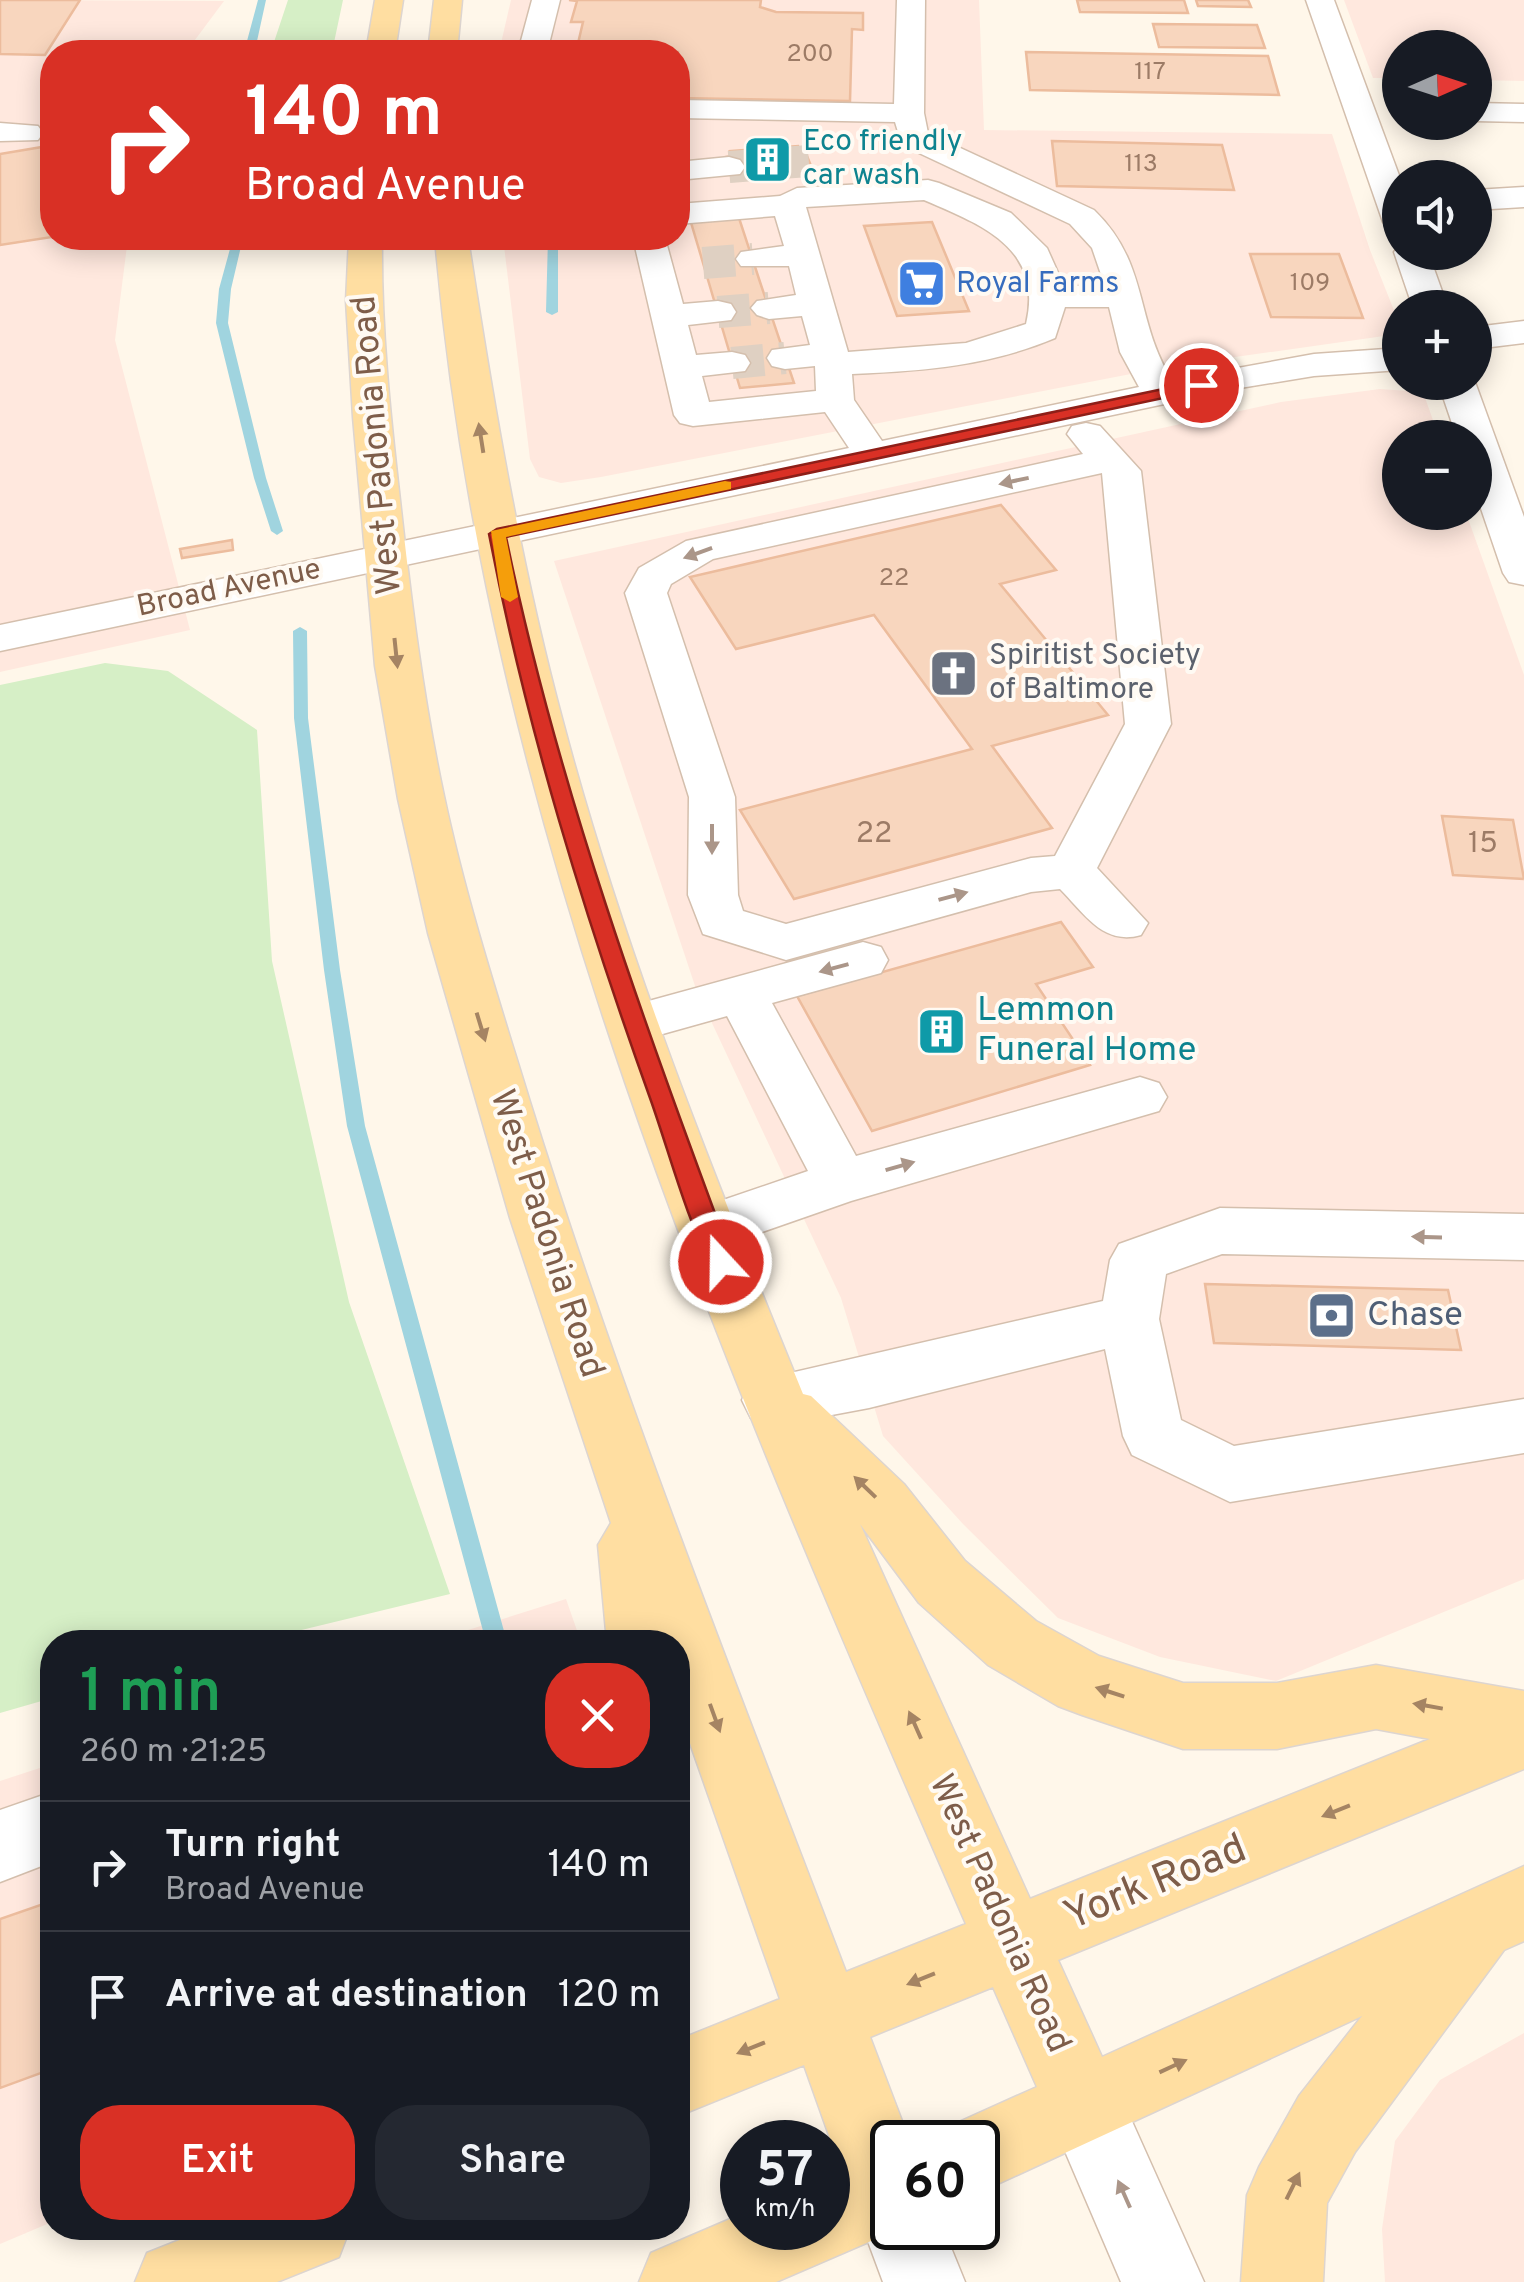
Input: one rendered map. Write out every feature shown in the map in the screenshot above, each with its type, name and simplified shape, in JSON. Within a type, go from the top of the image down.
[{"type":"main road","points":[[383,40],[389,0]]},
{"type":"main road","points":[[445,40],[448,0]]},
{"type":"main road","name":"West Padonia Road","points":[[365,250],[369,378],[404,704],[453,933],[538,1218],[683,1630]]},
{"type":"main road","name":"West Padonia Road","points":[[452,250],[497,534],[521,652],[634,1024],[773,1400],[1085,2107]]},
{"type":"main road","points":[[773,1400],[882,1504],[942,1582],[1012,1643],[1082,1683],[1183,1716],[1276,1716],[1376,1697],[1524,1724]]},
{"type":"main road","points":[[621,1462],[639,1630]]},
{"type":"main road","name":"West Padonia Road","points":[[690,1650],[825,2019],[870,2169]]},
{"type":"main road","name":"York Road","points":[[690,2073],[1524,1735]]},
{"type":"main road","points":[[1000,2144],[1503,1912]]},
{"type":"main road","points":[[1282,2282],[1286,2195],[1327,2124],[1503,1912]]},
{"type":"main road","points":[[174,2282],[240,2240]]},
{"type":"main road","points":[[174,2282],[280,2240]]},
{"type":"main road","points":[[680,2282],[755,2250]]},
{"type":"street","points":[[536,40],[546,0]]},
{"type":"street","points":[[910,0],[909,113],[914,138],[1082,217],[1097,230],[1110,244],[1138,352],[1162,394]]},
{"type":"street","points":[[1320,0],[1382,169]]},
{"type":"street","points":[[690,109],[909,113]]},
{"type":"street","points":[[1360,110],[1382,111]]},
{"type":"street","points":[[1492,112],[1524,113]]},
{"type":"street","points":[[765,296],[815,302],[948,357],[1004,348],[1042,330],[1050,296],[1036,255],[999,220],[928,190],[876,161]]},
{"type":"street","points":[[690,170],[729,167]]},
{"type":"street","points":[[873,455],[815,302],[797,198],[928,190]]},
{"type":"street","points":[[1502,198],[1524,234]]},
{"type":"street","points":[[685,291],[815,302],[693,415],[685,291]]},
{"type":"street","points":[[765,296],[815,302]]},
{"type":"street","points":[[765,296],[815,302]]},
{"type":"street","points":[[1050,296],[1124,297]]},
{"type":"street","points":[[1492,336],[1524,332]]},
{"type":"street","name":"Broad Avenue","points":[[0,638],[1162,394],[1314,366],[1382,360]]},
{"type":"street","points":[[1463,400],[1520,553]]},
{"type":"street","points":[[1067,414],[1120,472],[1148,724],[1097,897]]},
{"type":"street","points":[[1097,897],[1032,875],[786,942],[721,922],[713,895],[712,797],[646,593],[654,577],[700,550],[1110,460]]},
{"type":"street","points":[[634,1024],[1097,897]]},
{"type":"street","points":[[740,994],[842,1182]]},
{"type":"street","points":[[708,1228],[842,1182],[1140,1097]]},
{"type":"street","points":[[1524,1237],[1220,1231],[1139,1260],[1129,1319],[1154,1436],[1230,1474],[1524,1426]]},
{"type":"street","points":[[773,1400],[870,1382],[1129,1319]]},
{"type":"street","points":[[0,1846],[40,1831]]},
{"type":"street","points":[[1085,2107],[1162,2282]]},
{"type":"street","points":[[906,2250],[924,2282]]},
{"type":"shaded area","points":[[0,0],[224,1],[195,40],[40,40],[40,250],[126,250],[115,340],[190,630],[0,672]]},
{"type":"shaded area","points":[[511,0],[979,0],[984,130],[1332,134],[1386,290],[1382,290],[1382,336],[1172,366],[601,477],[561,483],[539,477],[530,459],[504,250],[690,250],[690,40],[502,40]]},
{"type":"shaded area","points":[[1344,0],[1524,0],[1524,81],[1492,80],[1492,30],[1382,30],[1382,78],[1373,78]]},
{"type":"shaded area","points":[[1380,389],[1382,400],[1426,400],[1433,420],[1382,420],[1382,530],[1472,530],[1524,675],[1524,1579],[1276,1681],[1160,1657],[1058,1618],[963,1524],[883,1436],[841,1298],[696,989],[554,561],[1281,402]]},
{"type":"shaded area","points":[[566,1599],[577,1630],[468,1630]]},
{"type":"shaded area","points":[[40,1768],[40,2227],[0,2244],[0,1781]]},
{"type":"shaded area","points":[[1524,2033],[1524,2282],[1385,2282],[1382,2229],[1395,2141],[1440,2080]]},
{"type":"green space","points":[[288,0],[343,0],[335,40],[275,40]]},
{"type":"green space","points":[[105,663],[168,671],[257,730],[272,961],[349,1302],[450,1594],[302,1630],[40,1630],[40,1701],[0,1713],[0,685]]},
{"type":"building","points":[[0,0],[80,0],[55,40],[40,40],[40,55],[0,54]]},
{"type":"building","points":[[569,0],[761,0],[760,7],[776,12],[863,13],[863,30],[852,29],[850,101],[690,98],[690,40],[579,40],[583,22],[571,22],[577,1]]},
{"type":"building","points":[[1077,0],[1184,0],[1188,13],[1080,12]]},
{"type":"building","points":[[1196,0],[1248,0],[1251,7],[1198,6]]},
{"type":"building","points":[[1153,24],[1257,25],[1265,48],[1159,47]]},
{"type":"building","points":[[1026,52],[1268,56],[1279,95],[1030,90]]},
{"type":"building","points":[[1052,141],[1222,145],[1234,190],[1057,186]]},
{"type":"building","name":"Eco friendly car wash","points":[[798,146],[800,152],[805,151],[811,166],[730,172],[726,157],[732,156],[730,151]]},
{"type":"building","points":[[40,147],[40,239],[0,245],[0,154]]},
{"type":"building","points":[[738,215],[794,383],[740,388],[690,219]]},
{"type":"building","name":"Royal Farms","points":[[932,222],[969,311],[897,316],[864,226]]},
{"type":"building","points":[[1250,254],[1339,254],[1363,318],[1271,317]]},
{"type":"building","points":[[1001,505],[1056,570],[1000,584],[1108,715],[992,746],[1052,828],[794,899],[740,810],[972,749],[874,615],[736,649],[690,577]]},
{"type":"building","points":[[232,540],[233,550],[182,558],[180,549]]},
{"type":"building","points":[[1442,816],[1513,820],[1524,879],[1453,875]]},
{"type":"building","name":"Lemmon Funeral Home","points":[[1061,922],[1093,967],[1036,984],[1090,1065],[872,1131],[797,996]]},
{"type":"building","name":"Chase","points":[[1205,1284],[1448,1290],[1461,1350],[1214,1343]]},
{"type":"building","points":[[40,1905],[40,2073],[0,2088],[0,1919]]},
{"type":"waterway","points":[[252,40],[262,0]]},
{"type":"waterway","points":[[235,250],[222,323],[277,531]]},
{"type":"waterway","points":[[552,312],[553,250]]},
{"type":"waterway","points":[[300,631],[301,718],[356,1126],[494,1630]]},
{"type":"tunnel","points":[[729,167],[809,161]]},
{"type":"tunnel","points":[[703,263],[753,259]]},
{"type":"tunnel","points":[[718,312],[769,308]]},
{"type":"tunnel","points":[[732,363],[785,358]]},
{"type":"slow traffic","points":[[510,597],[497,534],[725,486]]},
{"type":"place","name":"Eco friendly car wash","points":[[768,159]]},
{"type":"place","name":"Royal Farms","points":[[921,284]]},
{"type":"place","name":"Spiritist Society of Baltimore","points":[[954,673]]},
{"type":"place","name":"Lemmon Funeral Home","points":[[942,1031]]},
{"type":"place","name":"Chase","points":[[1332,1316]]},
{"type":"route","points":[[721,1262],[634,1024],[592,895],[521,652],[497,534],[1201,385]]}]
